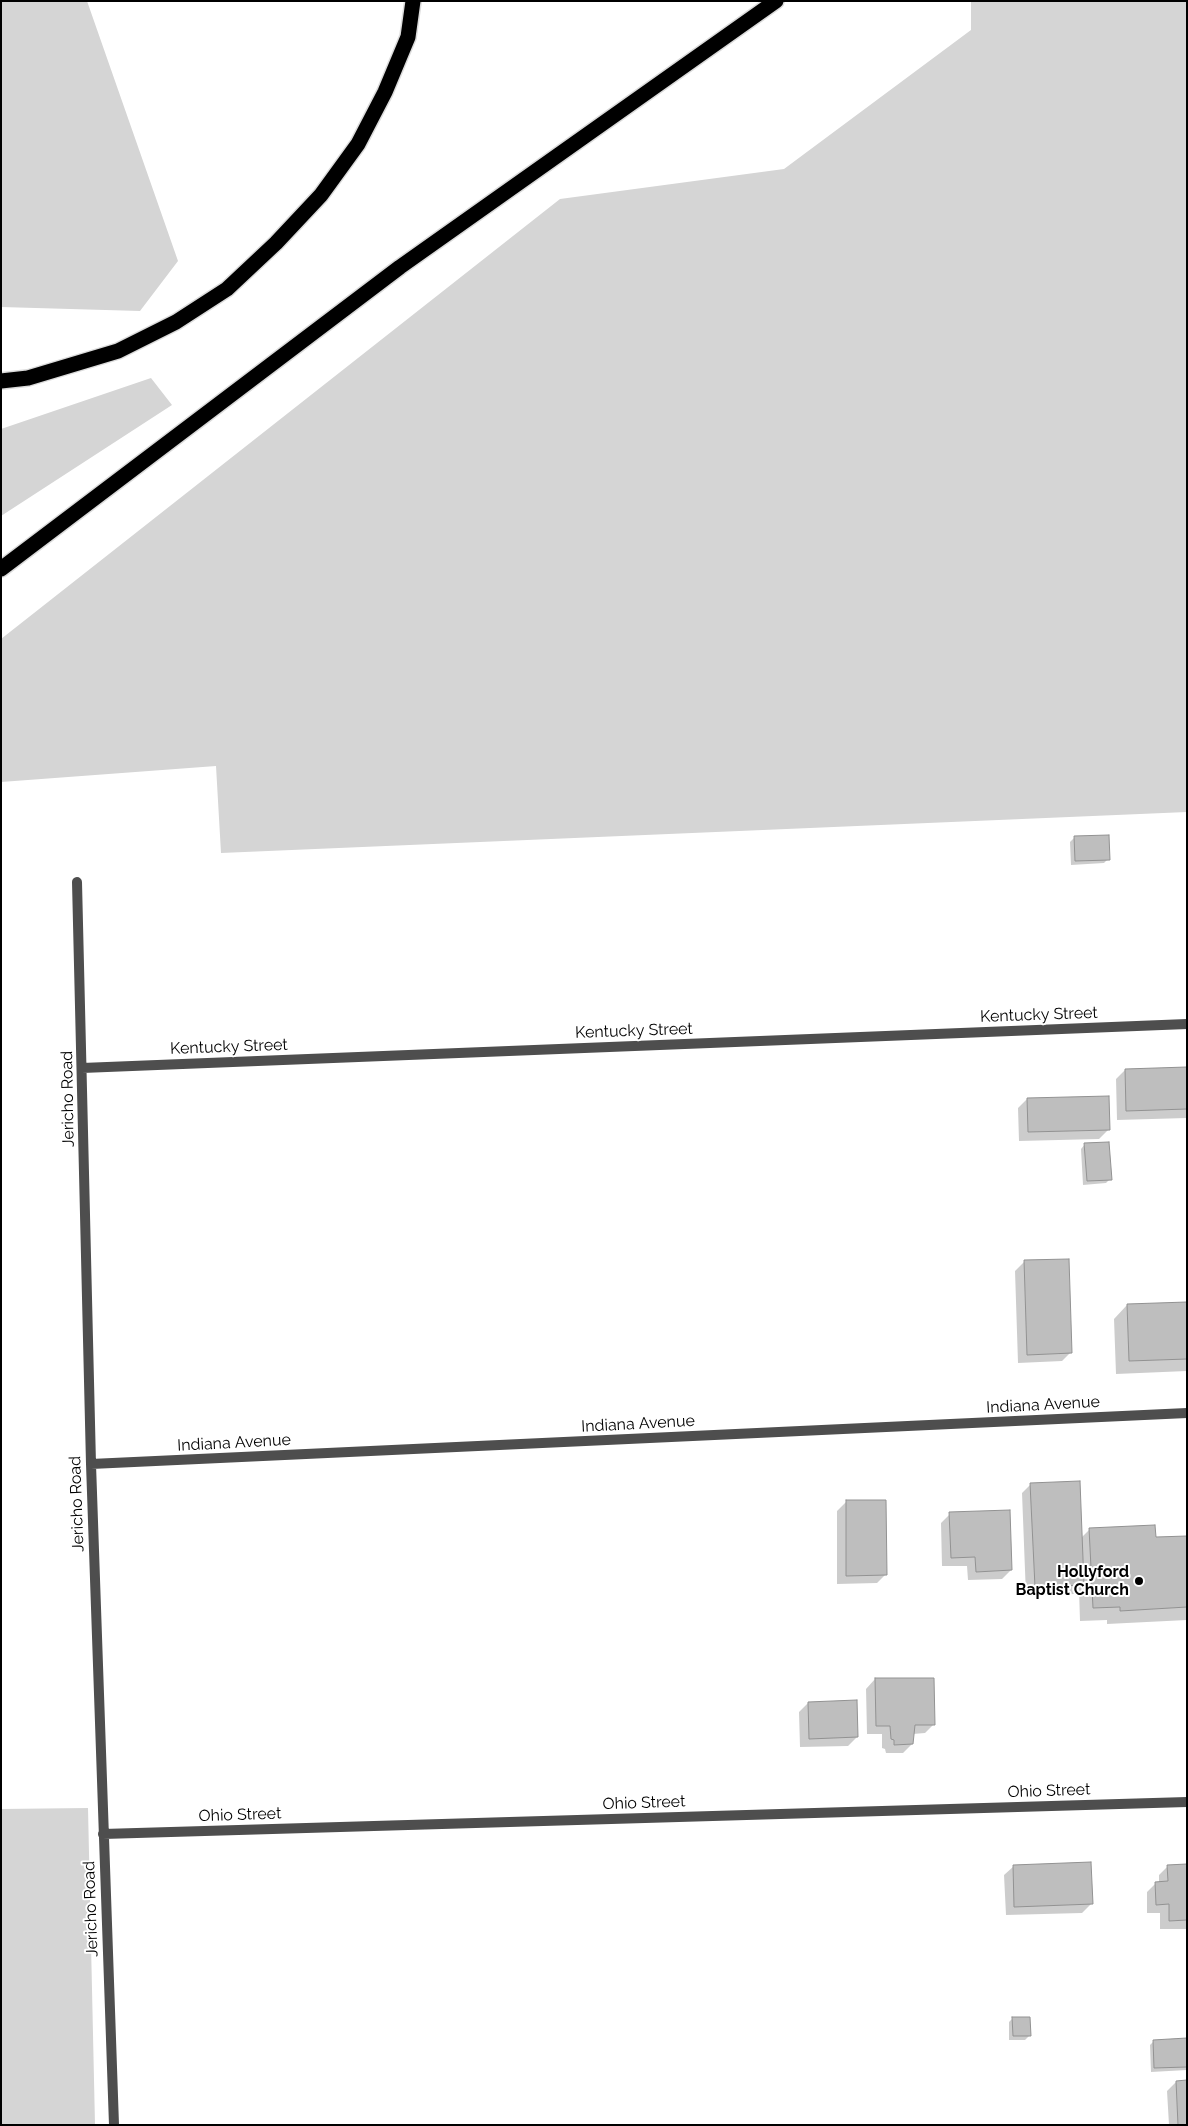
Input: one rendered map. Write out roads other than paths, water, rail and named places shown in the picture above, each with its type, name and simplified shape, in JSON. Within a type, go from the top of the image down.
[{"type":"highway","points":[[1,382],[28,378],[118,351],[176,322],[227,289],[276,243],[321,195],[358,144],[385,92],[408,37],[413,1]]},
{"type":"highway","points":[[1,569],[400,267],[776,1]]},
{"type":"street","name":"Jericho Road","points":[[77,882],[91,1464],[114,2125]]},
{"type":"street","name":"Kentucky Street","points":[[82,1068],[1187,1024]]},
{"type":"street","name":"Indiana Avenue","points":[[91,1464],[1187,1413]]},
{"type":"street","name":"Ohio Street","points":[[103,1834],[1187,1802]]},
{"type":"place","name":"Hollyford Baptist Church","points":[[1139,1581]]}]
